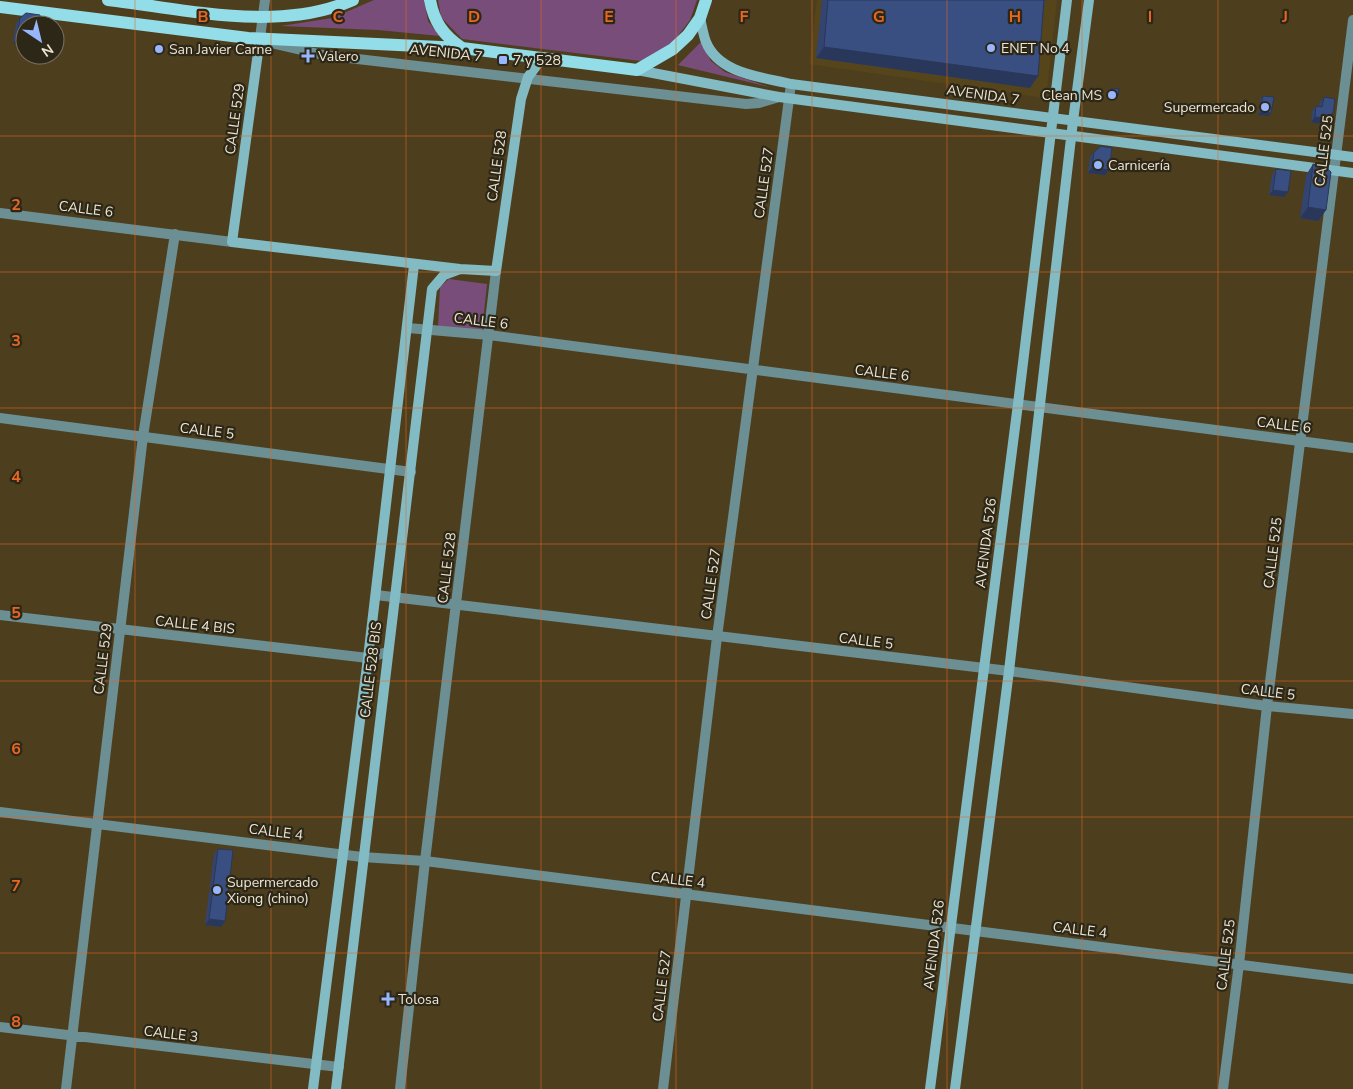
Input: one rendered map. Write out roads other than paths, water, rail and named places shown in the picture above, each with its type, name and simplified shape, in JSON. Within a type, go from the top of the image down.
[{"type":"main road","points":[[108,0],[262,18],[322,10],[353,0]]},
{"type":"main road","points":[[430,0],[432,15],[439,28],[449,40],[462,48]]},
{"type":"main road","points":[[637,70],[673,49],[700,18],[706,0]]},
{"type":"main road","name":"AVENIDA 526","points":[[930,1089],[1018,404],[1067,0]]},
{"type":"main road","points":[[955,1089],[1008,671],[1071,136],[1090,0]]},
{"type":"main road","name":"AVENIDA 7","points":[[0,7],[260,38],[462,48],[637,70],[784,98],[1353,173]]},
{"type":"main road","name":"AVENIDA 7","points":[[700,18],[706,42],[720,61],[745,74],[791,84],[1353,157]]},
{"type":"main road","name":"CALLE 529","points":[[232,242],[260,38]]},
{"type":"main road","name":"CALLE 528","points":[[496,271],[521,99],[528,77],[543,58]]},
{"type":"main road","name":"CALLE 6","points":[[232,242],[414,265],[496,271]]},
{"type":"main road","name":"CALLE 528 BIS","points":[[313,1089],[376,595],[414,265]]},
{"type":"main road","name":"CALLE 528 BIS","points":[[336,1089],[362,857],[411,472],[432,289],[444,274],[460,269]]},
{"type":"street","name":"CALLE 529","points":[[260,38],[264,0]]},
{"type":"street","name":"CALLE 525","points":[[1223,1089],[1239,964],[1267,706],[1353,20]]},
{"type":"street","name":"AVENIDA 7","points":[[260,38],[275,44],[323,55],[528,77],[746,104],[784,98]]},
{"type":"street","name":"CALLE 527","points":[[663,1089],[717,637],[753,371],[784,98],[791,84]]},
{"type":"street","name":"CALLE 6","points":[[0,213],[232,242]]},
{"type":"street","name":"CALLE 529","points":[[66,1089],[143,436],[175,234]]},
{"type":"street","name":"CALLE 528","points":[[400,1089],[425,861],[496,271]]},
{"type":"street","name":"CALLE 6","points":[[408,328],[488,335],[1353,448]]},
{"type":"street","name":"CALLE 5","points":[[0,418],[411,472]]},
{"type":"street","name":"CALLE 5","points":[[376,595],[984,668],[1267,706],[1353,714]]},
{"type":"street","name":"CALLE 4 BIS","points":[[0,615],[368,658],[387,652]]},
{"type":"street","name":"CALLE 4","points":[[0,812],[362,857],[425,861],[1353,979]]},
{"type":"street","name":"CALLE 3","points":[[0,1027],[339,1067]]},
{"type":"place","name":"ENET No 4","points":[[991,48]]},
{"type":"place","name":"San Javier Carne","points":[[159,49]]},
{"type":"place","name":"Valero","points":[[308,56]]},
{"type":"place","name":"7 y 528","points":[[503,60]]},
{"type":"place","name":"Clean MS","points":[[1112,95]]},
{"type":"place","name":"Supermercado","points":[[1265,107]]},
{"type":"place","name":"Carnicería","points":[[1098,165]]},
{"type":"place","name":"Supermercado Xiong (chino)","points":[[217,890]]},
{"type":"place","name":"Tolosa","points":[[388,999]]}]
